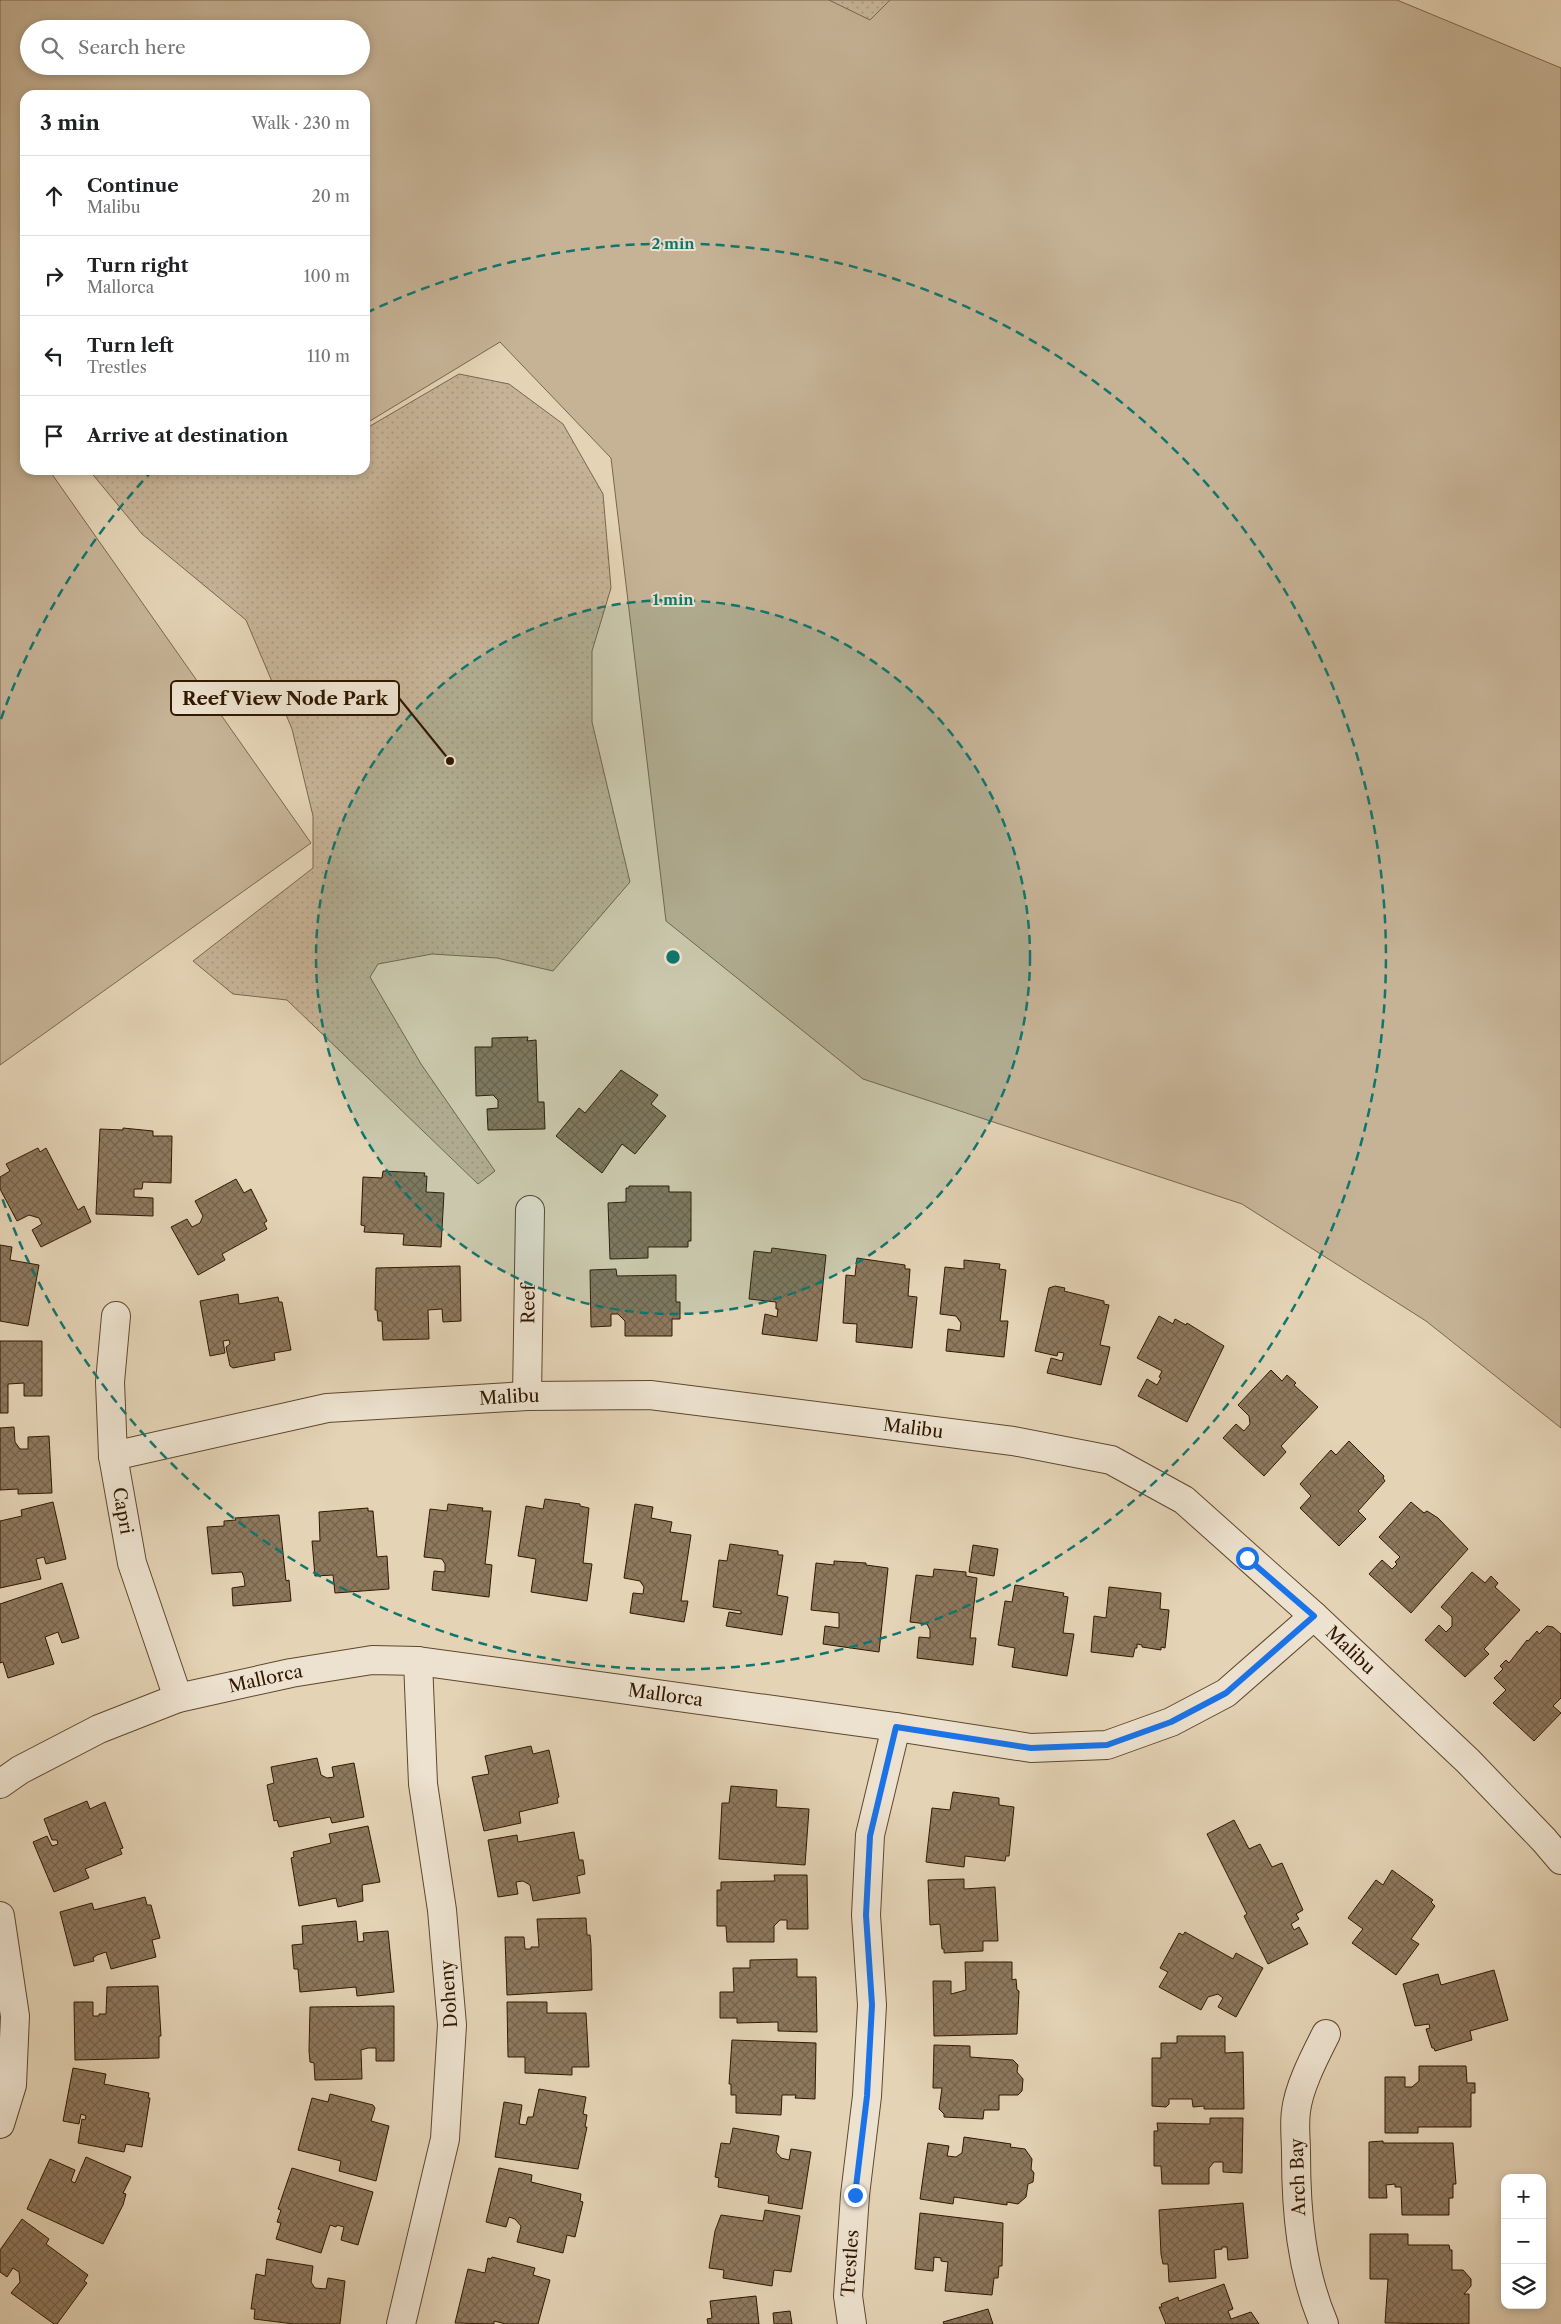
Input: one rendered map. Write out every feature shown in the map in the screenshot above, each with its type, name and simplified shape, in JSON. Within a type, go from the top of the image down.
[{"type":"street","name":"Reef","points":[[528,1396],[530,1210]]},
{"type":"street","name":"Capri","points":[[116,1316],[110,1382],[113,1456],[132,1563],[178,1698]]},
{"type":"street","name":"Malibu","points":[[113,1456],[328,1408],[528,1396],[650,1395],[1013,1441],[1111,1460],[1184,1500],[1314,1616],[1468,1761],[1561,1860]]},
{"type":"street","name":"Mallorca","points":[[0,1784],[20,1770],[99,1729],[178,1698],[291,1673],[363,1662],[418,1661],[896,1727],[1031,1748],[1107,1745],[1171,1722],[1226,1693],[1314,1616]]},
{"type":"street","name":"Doheny","points":[[400,2324],[445,2139],[452,2025],[442,1910],[423,1784],[418,1661]]},
{"type":"street","name":"Trestles","points":[[852,2324],[848,2296],[855,2195],[867,2096],[872,2005],[866,1915],[870,1836],[896,1727]]},
{"type":"street","points":[[0,1916],[15,2016],[12,2085],[0,2124]]},
{"type":"street","name":"Arch Bay","points":[[1324,2324],[1316,2305],[1302,2252],[1296,2181],[1296,2110],[1309,2070],[1326,2034]]},
{"type":"shaded area","points":[[0,0],[1397,0],[1561,68],[1561,1428],[1426,1321],[1242,1204],[863,1079],[666,921],[611,458],[500,342],[370,421],[370,90],[20,90],[20,475],[53,475],[311,843],[0,1065]]},
{"type":"shaded area","points":[[829,0],[890,0],[870,20]]},
{"type":"shaded area","points":[[459,374],[509,384],[563,424],[603,494],[611,588],[592,651],[592,722],[630,882],[553,971],[497,958],[432,954],[378,964],[370,977],[421,1064],[495,1171],[478,1184],[287,1000],[233,994],[193,961],[313,868],[313,816],[292,729],[246,620],[142,534],[93,475],[370,475],[370,426]]},
{"type":"building","points":[[528,1037],[527,1041],[536,1040],[538,1102],[544,1102],[545,1129],[488,1130],[487,1109],[498,1108],[498,1100],[493,1095],[476,1096],[475,1047],[492,1047],[492,1038]]},
{"type":"building","points":[[621,1070],[658,1095],[651,1104],[666,1116],[635,1154],[622,1144],[602,1173],[556,1136],[579,1108],[585,1113]]},
{"type":"building","points":[[123,1128],[153,1131],[153,1136],[172,1136],[171,1183],[143,1182],[142,1189],[134,1189],[134,1197],[153,1198],[153,1216],[96,1214],[100,1129],[123,1130]]},
{"type":"building","points":[[38,1148],[40,1152],[46,1148],[78,1210],[84,1206],[91,1222],[41,1247],[32,1230],[42,1224],[39,1218],[29,1215],[17,1221],[0,1189],[0,1177],[10,1171],[6,1164]]},
{"type":"building","points":[[383,1171],[425,1173],[424,1176],[427,1176],[426,1192],[444,1193],[441,1247],[403,1245],[404,1234],[364,1232],[365,1226],[361,1225],[363,1177],[382,1178]]},
{"type":"building","points":[[236,1179],[244,1193],[251,1189],[267,1221],[264,1223],[267,1229],[222,1254],[225,1260],[198,1275],[171,1227],[187,1219],[192,1227],[200,1223],[203,1216],[195,1201]]},
{"type":"building","points":[[629,1186],[669,1186],[669,1192],[691,1192],[691,1241],[688,1241],[688,1247],[648,1247],[648,1258],[610,1259],[608,1203],[626,1202],[626,1188],[629,1188]]},
{"type":"building","points":[[0,1245],[12,1247],[10,1260],[39,1265],[28,1326],[0,1321]]},
{"type":"building","points":[[772,1248],[826,1255],[817,1341],[762,1334],[765,1314],[777,1317],[778,1309],[776,1309],[776,1302],[749,1299],[754,1251],[771,1253]]},
{"type":"building","points":[[857,1258],[905,1265],[905,1269],[910,1269],[908,1296],[917,1297],[912,1348],[856,1342],[857,1324],[843,1323],[846,1275],[855,1276]]},
{"type":"building","points":[[964,1260],[1000,1264],[999,1269],[1006,1270],[1000,1321],[1008,1321],[1004,1357],[946,1351],[948,1329],[960,1331],[961,1323],[956,1316],[940,1314],[945,1267],[964,1269]]},
{"type":"building","points":[[460,1266],[461,1321],[443,1322],[442,1309],[428,1310],[429,1339],[383,1340],[382,1321],[378,1321],[377,1310],[375,1310],[376,1268]]},
{"type":"building","points":[[616,1269],[617,1276],[676,1275],[676,1302],[680,1302],[680,1319],[672,1319],[672,1336],[625,1336],[625,1321],[618,1314],[611,1314],[611,1326],[591,1327],[590,1270]]},
{"type":"building","points":[[1055,1286],[1065,1288],[1064,1291],[1104,1301],[1104,1304],[1109,1305],[1100,1345],[1110,1347],[1101,1385],[1047,1373],[1051,1358],[1062,1361],[1064,1353],[1058,1352],[1057,1356],[1035,1351],[1049,1288]]},
{"type":"building","points":[[238,1294],[239,1304],[278,1297],[279,1302],[282,1302],[291,1350],[274,1353],[275,1360],[233,1368],[230,1366],[226,1347],[230,1344],[229,1340],[223,1341],[225,1353],[210,1356],[200,1301]]},
{"type":"building","points":[[1159,1316],[1173,1324],[1175,1319],[1186,1325],[1187,1323],[1224,1346],[1187,1422],[1138,1396],[1147,1379],[1157,1385],[1161,1378],[1159,1377],[1162,1371],[1137,1358]]},
{"type":"building","points":[[0,1341],[42,1341],[42,1396],[24,1396],[24,1383],[8,1384],[8,1413],[0,1413]]},
{"type":"building","points":[[1271,1370],[1282,1381],[1287,1375],[1296,1383],[1294,1385],[1318,1407],[1281,1446],[1286,1452],[1264,1476],[1223,1438],[1236,1424],[1244,1431],[1250,1424],[1249,1416],[1238,1405]]},
{"type":"building","points":[[14,1427],[15,1442],[20,1449],[28,1449],[28,1437],[49,1436],[52,1493],[18,1494],[18,1489],[0,1490],[0,1428]]},
{"type":"building","points":[[1349,1441],[1384,1476],[1385,1481],[1358,1511],[1366,1519],[1339,1546],[1300,1508],[1311,1496],[1300,1484],[1331,1450],[1336,1455]]},
{"type":"building","points":[[545,1499],[580,1504],[580,1506],[589,1508],[583,1563],[592,1564],[587,1601],[531,1592],[536,1559],[518,1556],[526,1506],[543,1509]]},
{"type":"building","points":[[53,1502],[66,1559],[46,1564],[44,1557],[36,1559],[41,1579],[0,1588],[0,1521],[22,1516],[21,1510]]},
{"type":"building","points":[[1411,1502],[1424,1513],[1427,1511],[1438,1518],[1468,1549],[1411,1613],[1369,1574],[1382,1560],[1392,1569],[1397,1564],[1395,1562],[1400,1557],[1379,1537]]},
{"type":"building","points":[[448,1504],[483,1508],[482,1511],[491,1511],[485,1564],[492,1565],[489,1597],[432,1590],[434,1571],[445,1572],[445,1564],[442,1559],[424,1557],[430,1509],[447,1511]]},
{"type":"building","points":[[635,1504],[653,1507],[651,1518],[672,1522],[670,1532],[691,1535],[681,1601],[688,1601],[684,1622],[630,1613],[633,1593],[643,1594],[644,1587],[640,1581],[624,1578]]},
{"type":"building","points":[[368,1508],[368,1511],[373,1511],[377,1557],[387,1556],[389,1589],[335,1593],[333,1575],[315,1576],[312,1541],[320,1541],[319,1512]]},
{"type":"building","points":[[279,1515],[286,1581],[289,1580],[291,1601],[233,1606],[232,1588],[245,1586],[244,1578],[242,1572],[212,1574],[207,1527],[224,1526],[224,1521],[236,1520],[235,1518]]},
{"type":"building","points":[[730,1544],[778,1551],[778,1555],[783,1555],[777,1595],[788,1597],[782,1635],[726,1626],[729,1612],[741,1614],[741,1611],[713,1607],[719,1560],[727,1561]]},
{"type":"building","points":[[973,1545],[998,1549],[994,1576],[969,1572]]},
{"type":"building","points":[[834,1561],[866,1563],[866,1565],[888,1568],[879,1652],[823,1644],[825,1626],[839,1628],[839,1613],[811,1610],[816,1563],[834,1565]]},
{"type":"building","points":[[934,1569],[966,1572],[966,1576],[977,1578],[970,1638],[976,1638],[973,1665],[917,1658],[919,1637],[930,1638],[930,1630],[927,1624],[910,1622],[916,1575],[933,1577]]},
{"type":"building","points":[[1472,1572],[1485,1583],[1491,1576],[1498,1583],[1495,1587],[1520,1610],[1484,1649],[1489,1654],[1465,1677],[1425,1640],[1439,1625],[1446,1632],[1452,1626],[1452,1617],[1441,1607]]},
{"type":"building","points":[[62,1583],[79,1638],[62,1643],[58,1632],[45,1637],[54,1664],[8,1678],[3,1662],[0,1663],[0,1604]]},
{"type":"building","points":[[1015,1585],[1064,1593],[1063,1596],[1068,1597],[1063,1633],[1074,1634],[1067,1676],[1012,1667],[1015,1648],[998,1645],[1005,1601],[1012,1602]]},
{"type":"building","points":[[1109,1587],[1161,1593],[1160,1609],[1169,1610],[1165,1648],[1161,1647],[1161,1650],[1142,1647],[1142,1645],[1137,1644],[1133,1657],[1091,1652],[1094,1616],[1106,1618]]},
{"type":"building","points":[[1547,1626],[1553,1627],[1561,1634],[1561,1698],[1553,1706],[1561,1713],[1534,1741],[1493,1703],[1506,1690],[1494,1678],[1503,1669],[1500,1666],[1506,1660],[1509,1663],[1527,1640],[1537,1631],[1539,1634]]},
{"type":"building","points":[[531,1746],[533,1754],[549,1750],[559,1797],[557,1798],[558,1803],[519,1812],[521,1823],[484,1831],[472,1777],[489,1774],[485,1756]]},
{"type":"building","points":[[317,1758],[321,1775],[327,1778],[334,1777],[332,1767],[354,1763],[364,1817],[332,1823],[330,1817],[279,1827],[277,1820],[274,1821],[267,1785],[274,1783],[271,1767]]},
{"type":"building","points":[[731,1786],[777,1790],[776,1807],[809,1809],[805,1865],[719,1859],[722,1803],[729,1803]]},
{"type":"building","points":[[953,1792],[999,1798],[999,1805],[1014,1807],[1009,1856],[1006,1856],[1005,1861],[965,1856],[964,1867],[926,1862],[932,1808],[950,1810]]},
{"type":"building","points":[[87,1801],[90,1809],[105,1802],[123,1848],[120,1849],[122,1854],[85,1869],[89,1878],[54,1892],[33,1842],[47,1836],[52,1846],[58,1844],[57,1840],[52,1840],[44,1819]]},
{"type":"building","points":[[1234,1820],[1249,1849],[1260,1844],[1272,1867],[1282,1863],[1303,1910],[1296,1914],[1299,1919],[1291,1924],[1294,1930],[1299,1927],[1308,1944],[1268,1964],[1244,1916],[1247,1914],[1207,1834]]},
{"type":"building","points":[[368,1826],[380,1882],[362,1885],[363,1901],[338,1907],[336,1898],[299,1906],[291,1858],[294,1857],[293,1852],[331,1843],[329,1834]]},
{"type":"building","points":[[574,1832],[579,1860],[583,1860],[585,1874],[577,1876],[580,1893],[533,1901],[530,1885],[523,1881],[516,1882],[518,1894],[498,1897],[488,1840],[517,1835],[518,1842]]},
{"type":"building","points":[[1392,1870],[1433,1900],[1431,1902],[1435,1906],[1411,1939],[1419,1944],[1396,1975],[1352,1943],[1363,1929],[1348,1918],[1376,1880],[1383,1885]]},
{"type":"building","points":[[774,1875],[807,1875],[808,1929],[787,1929],[787,1920],[780,1920],[774,1926],[774,1942],[727,1942],[726,1926],[717,1926],[717,1890],[721,1890],[721,1882],[775,1881]]},
{"type":"building","points":[[964,1879],[964,1889],[995,1887],[998,1941],[983,1941],[983,1951],[944,1953],[940,1924],[930,1925],[928,1880]]},
{"type":"building","points":[[145,1897],[147,1905],[151,1905],[160,1938],[152,1940],[156,1957],[111,1969],[106,1952],[93,1958],[94,1961],[74,1966],[60,1912],[92,1903],[94,1910]]},
{"type":"building","points":[[586,1918],[587,1935],[590,1935],[591,1946],[592,1990],[507,1995],[505,1937],[524,1937],[525,1949],[531,1949],[531,1947],[539,1947],[537,1919]]},
{"type":"building","points":[[356,1921],[358,1942],[364,1941],[363,1933],[388,1931],[394,1992],[357,1996],[356,1987],[300,1992],[298,1969],[294,1969],[292,1945],[303,1944],[302,1926]]},
{"type":"building","points":[[1185,1932],[1233,1959],[1236,1953],[1263,1968],[1236,2017],[1218,2007],[1223,1998],[1218,1994],[1208,1997],[1201,2010],[1159,1987],[1168,1972],[1160,1968],[1179,1933],[1183,1935]]},
{"type":"building","points":[[797,1959],[797,1977],[816,1977],[817,2032],[778,2031],[778,2022],[737,2023],[737,2018],[720,2018],[720,1992],[734,1992],[733,1968],[750,1968],[750,1960]]},
{"type":"building","points":[[965,1962],[1012,1962],[1012,1980],[1016,1979],[1017,1990],[1019,1991],[1017,2034],[934,2036],[933,1981],[951,1981],[951,1994],[966,1990]]},
{"type":"building","points":[[1494,1970],[1508,2020],[1470,2031],[1472,2040],[1435,2051],[1432,2048],[1426,2029],[1430,2028],[1429,2024],[1415,2026],[1403,1984],[1438,1974],[1441,1985]]},
{"type":"building","points":[[158,1986],[161,2036],[159,2036],[159,2058],[75,2060],[74,2002],[93,2002],[93,2016],[99,2016],[99,2014],[106,2014],[107,1987]]},
{"type":"building","points":[[507,2002],[547,2002],[547,2013],[586,2013],[589,2067],[572,2067],[572,2075],[525,2073],[525,2057],[508,2057]]},
{"type":"building","points":[[394,2006],[394,2061],[376,2061],[376,2048],[368,2048],[361,2050],[362,2079],[315,2080],[314,2063],[310,2062],[309,2051],[310,2007]]},
{"type":"building","points":[[1177,2036],[1225,2036],[1225,2053],[1243,2052],[1244,2109],[1204,2109],[1204,2106],[1193,2107],[1192,2099],[1169,2099],[1169,2104],[1166,2107],[1152,2106],[1152,2058],[1161,2058],[1161,2043],[1177,2043]]},
{"type":"building","points":[[732,2040],[816,2043],[815,2099],[795,2098],[796,2095],[782,2095],[781,2115],[736,2113],[736,2095],[731,2095],[731,2084],[729,2084]]},
{"type":"building","points":[[934,2045],[970,2046],[970,2057],[1013,2060],[1018,2065],[1017,2072],[1023,2079],[1022,2091],[1018,2095],[999,2095],[999,2110],[984,2110],[983,2119],[944,2117],[944,2114],[939,2109],[942,2088],[933,2088]]},
{"type":"building","points":[[1419,2066],[1466,2066],[1467,2083],[1475,2083],[1475,2093],[1471,2093],[1471,2127],[1418,2127],[1418,2133],[1385,2133],[1385,2077],[1405,2077],[1405,2087],[1412,2087],[1419,2081]]},
{"type":"building","points":[[73,2068],[106,2074],[104,2084],[149,2093],[148,2098],[150,2098],[142,2147],[126,2144],[124,2152],[78,2143],[82,2119],[85,2120],[86,2116],[81,2114],[79,2124],[63,2121]]},
{"type":"building","points":[[539,2089],[586,2097],[583,2114],[587,2115],[585,2127],[587,2127],[578,2169],[495,2157],[504,2102],[522,2105],[519,2124],[526,2125],[528,2117],[533,2117]]},
{"type":"building","points":[[330,2094],[373,2105],[375,2108],[371,2121],[389,2126],[376,2181],[339,2171],[341,2161],[298,2150],[312,2098],[328,2102]]},
{"type":"building","points":[[1210,2118],[1243,2118],[1242,2173],[1223,2172],[1223,2162],[1214,2162],[1209,2168],[1209,2184],[1162,2184],[1161,2166],[1154,2166],[1154,2131],[1158,2131],[1157,2123],[1210,2124]]},
{"type":"building","points":[[733,2128],[779,2136],[776,2152],[781,2158],[789,2160],[791,2149],[811,2152],[802,2209],[768,2203],[769,2196],[718,2187],[719,2178],[715,2177],[721,2143],[730,2144]]},
{"type":"building","points":[[964,2137],[1011,2144],[1010,2147],[1025,2149],[1032,2159],[1031,2169],[1034,2173],[1033,2182],[1028,2184],[1026,2197],[1018,2204],[1007,2202],[1007,2205],[954,2197],[953,2204],[920,2199],[928,2143],[949,2146],[947,2156],[956,2157],[962,2153]]},
{"type":"building","points":[[1383,2141],[1383,2143],[1453,2143],[1456,2184],[1453,2184],[1453,2198],[1449,2198],[1449,2215],[1402,2215],[1401,2187],[1395,2187],[1395,2184],[1386,2185],[1387,2198],[1369,2198],[1369,2142]]},
{"type":"building","points":[[86,2157],[131,2177],[123,2193],[126,2194],[123,2205],[103,2244],[27,2209],[50,2159],[75,2170],[71,2181],[75,2183]]},
{"type":"building","points":[[292,2168],[373,2192],[358,2245],[341,2240],[344,2227],[337,2225],[336,2227],[330,2225],[321,2253],[276,2239],[281,2223],[277,2222],[281,2210],[278,2209]]},
{"type":"building","points":[[499,2168],[532,2175],[531,2182],[581,2194],[580,2201],[583,2202],[575,2237],[567,2235],[563,2253],[517,2242],[521,2226],[515,2219],[509,2217],[506,2227],[486,2222]]},
{"type":"building","points":[[1243,2203],[1248,2258],[1228,2260],[1227,2247],[1222,2247],[1222,2249],[1214,2250],[1216,2278],[1169,2282],[1168,2264],[1163,2264],[1161,2254],[1159,2210]]},
{"type":"building","points":[[765,2210],[800,2216],[791,2272],[774,2270],[772,2286],[723,2278],[724,2270],[709,2268],[715,2231],[721,2215],[763,2221]]},
{"type":"building","points":[[920,2213],[1003,2223],[1002,2266],[999,2266],[998,2278],[994,2278],[992,2295],[945,2291],[948,2262],[941,2261],[941,2258],[934,2257],[933,2271],[915,2269]]},
{"type":"building","points":[[22,2219],[49,2239],[46,2244],[88,2275],[84,2281],[87,2283],[57,2324],[54,2324],[11,2293],[20,2282],[19,2272],[13,2268],[7,2277],[0,2272],[0,2250]]},
{"type":"building","points":[[1370,2234],[1408,2234],[1408,2245],[1449,2245],[1450,2250],[1452,2250],[1452,2270],[1463,2270],[1471,2279],[1471,2286],[1464,2294],[1469,2294],[1469,2324],[1385,2323],[1388,2279],[1370,2279]]},
{"type":"building","points":[[492,2257],[535,2268],[533,2275],[550,2280],[538,2324],[506,2324],[494,2321],[494,2324],[455,2323],[468,2269],[485,2273],[488,2258],[491,2259]]},
{"type":"building","points":[[267,2259],[313,2266],[311,2282],[315,2288],[326,2289],[328,2278],[345,2281],[340,2324],[294,2324],[254,2319],[255,2309],[251,2309],[256,2274],[265,2276]]},
{"type":"building","points":[[1224,2284],[1233,2309],[1228,2311],[1231,2319],[1251,2312],[1259,2324],[1166,2324],[1159,2307],[1162,2307],[1161,2304],[1178,2297],[1179,2301]]},
{"type":"building","points":[[756,2296],[759,2324],[708,2324],[707,2319],[712,2318],[710,2301]]},
{"type":"building","points":[[988,2309],[993,2324],[944,2324],[943,2322]]},
{"type":"building","points":[[790,2311],[792,2324],[774,2324],[773,2313]]},
{"type":"place","name":"Reef View Node Park","points":[[450,761]]},
{"type":"route","points":[[855,2195],[867,2096],[872,2005],[866,1915],[870,1836],[896,1727],[1031,1748],[1107,1745],[1171,1722],[1226,1693],[1314,1616],[1247,1558]]}]
